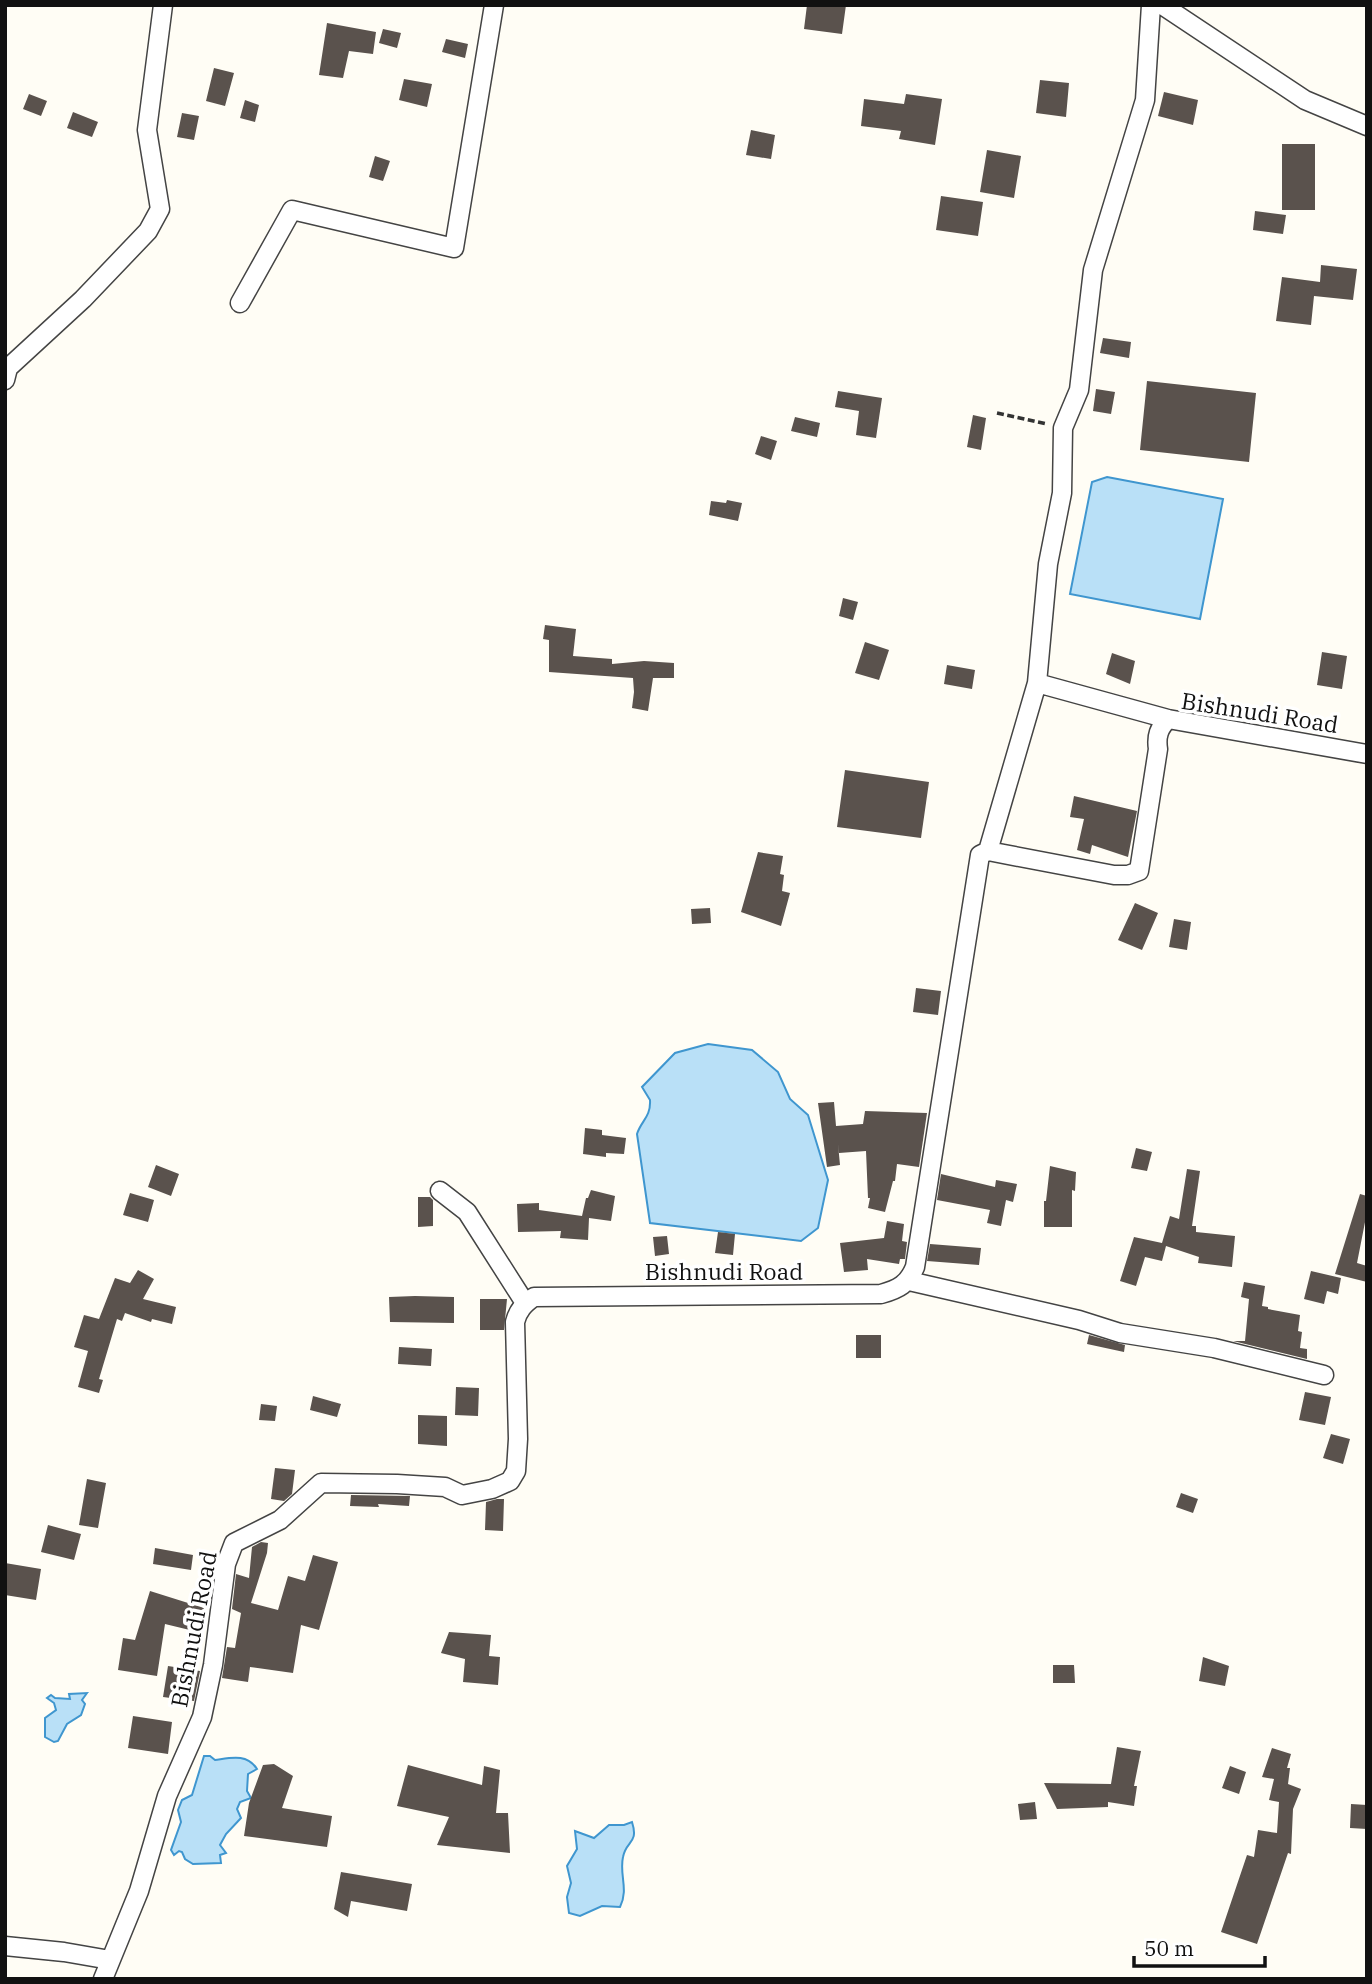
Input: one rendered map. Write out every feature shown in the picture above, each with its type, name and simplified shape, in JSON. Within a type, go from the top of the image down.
[{"type":"street","points":[[5,380],[8,368],[83,299],[148,231],[160,209],[147,130],[163,5]]},
{"type":"street","points":[[240,303],[292,210],[454,248],[494,5]]},
{"type":"street","points":[[1152,5],[1145,100],[1093,270],[1079,390],[1063,428],[1062,493],[1048,564],[1037,683],[988,851],[980,855],[977,867],[946,1079],[915,1267],[909,1281],[1079,1320],[1120,1333],[1214,1348],[1324,1375]]},
{"type":"street","points":[[1163,5],[1305,100],[1367,126]]},
{"type":"street","points":[[1037,683],[1168,719]]},
{"type":"street","name":"Bishnudi Road","points":[[988,851],[1114,874],[1128,875],[1139,871],[1158,749],[1157,739],[1161,727],[1168,719],[1367,754]]},
{"type":"street","points":[[440,1191],[467,1212],[525,1303]]},
{"type":"street","name":"Bishnudi Road","points":[[103,1979],[139,1891],[167,1796],[202,1717],[213,1665],[226,1564],[234,1543],[280,1520],[321,1483],[397,1483],[445,1487],[462,1495],[492,1489],[510,1481],[516,1471],[518,1439],[515,1322],[518,1312],[534,1297],[881,1294],[909,1281]]},
{"type":"street","points":[[5,1946],[64,1952],[110,1961]]},
{"type":"path","points":[[997,413],[1063,428]]},
{"type":"water","points":[[1107,477],[1223,499],[1200,619],[1070,594],[1092,482]]},
{"type":"water","points":[[708,1044],[752,1050],[778,1072],[790,1099],[808,1115],[828,1180],[818,1228],[801,1241],[650,1223],[637,1134],[650,1106],[650,1100],[642,1087],[675,1053]]},
{"type":"water","points":[[87,1693],[82,1700],[85,1704],[81,1715],[67,1724],[58,1741],[54,1742],[45,1737],[45,1718],[56,1710],[54,1703],[47,1698],[51,1695],[55,1698],[70,1699],[69,1694]]},
{"type":"water","points":[[204,1756],[215,1760],[243,1759],[257,1769],[248,1774],[247,1791],[251,1798],[240,1802],[237,1809],[241,1818],[220,1845],[226,1853],[220,1855],[221,1863],[193,1864],[185,1859],[182,1852],[174,1855],[171,1850],[181,1822],[178,1810],[182,1800],[192,1795]]},
{"type":"water","points":[[632,1822],[633,1838],[623,1857],[624,1894],[620,1907],[602,1906],[580,1916],[569,1913],[567,1897],[571,1883],[567,1866],[577,1849],[575,1831],[594,1838],[609,1825]]},
{"type":"building","points":[[807,5],[846,5],[842,34],[804,29]]},
{"type":"building","points":[[327,23],[376,32],[373,54],[349,51],[343,78],[319,75]]},
{"type":"building","points":[[383,29],[401,33],[397,48],[379,43]]},
{"type":"building","points":[[446,39],[468,44],[465,58],[442,52]]},
{"type":"building","points":[[214,68],[234,73],[225,106],[206,101]]},
{"type":"building","points":[[404,79],[432,84],[427,107],[399,100]]},
{"type":"building","points":[[1040,80],[1069,83],[1066,117],[1036,113]]},
{"type":"building","points":[[1164,92],[1198,100],[1193,125],[1158,116]]},
{"type":"building","points":[[29,94],[47,101],[41,116],[23,109]]},
{"type":"building","points":[[906,94],[942,99],[935,145],[899,139],[901,131],[861,126],[864,99],[904,104]]},
{"type":"building","points":[[245,100],[259,105],[255,122],[240,118]]},
{"type":"building","points":[[73,112],[98,122],[92,137],[67,128]]},
{"type":"building","points":[[182,113],[199,116],[194,140],[177,137]]},
{"type":"building","points":[[751,130],[775,135],[771,159],[746,155]]},
{"type":"building","points":[[1282,144],[1315,144],[1315,210],[1282,210]]},
{"type":"building","points":[[987,150],[1021,156],[1014,198],[980,192]]},
{"type":"building","points":[[375,156],[390,161],[383,181],[369,177]]},
{"type":"building","points":[[941,196],[983,202],[978,236],[936,230]]},
{"type":"building","points":[[1255,211],[1286,215],[1283,234],[1253,230]]},
{"type":"building","points":[[1321,265],[1357,269],[1353,300],[1314,296],[1311,325],[1276,321],[1282,277],[1320,282]]},
{"type":"building","points":[[1103,338],[1131,342],[1129,358],[1100,353]]},
{"type":"building","points":[[1147,381],[1256,393],[1249,462],[1140,450]]},
{"type":"building","points":[[1096,389],[1115,392],[1111,414],[1093,411]]},
{"type":"building","points":[[838,391],[882,398],[876,438],[856,435],[859,411],[835,407]]},
{"type":"building","points":[[973,415],[986,418],[981,450],[967,447]]},
{"type":"building","points":[[795,417],[820,423],[817,437],[791,431]]},
{"type":"building","points":[[761,436],[777,441],[771,460],[755,454]]},
{"type":"building","points":[[727,500],[742,503],[738,521],[709,515],[711,501],[726,503]]},
{"type":"building","points":[[843,598],[858,602],[853,620],[839,616]]},
{"type":"building","points":[[545,625],[576,629],[573,656],[612,659],[612,664],[644,661],[674,663],[674,678],[653,678],[648,711],[632,708],[633,678],[549,672],[549,640],[543,639]]},
{"type":"building","points":[[865,642],[889,650],[879,680],[855,673]]},
{"type":"building","points":[[1322,652],[1347,656],[1342,689],[1317,685]]},
{"type":"building","points":[[1112,653],[1135,661],[1130,684],[1106,674]]},
{"type":"building","points":[[947,665],[975,670],[972,689],[944,684]]},
{"type":"building","points":[[845,770],[929,782],[921,838],[837,827]]},
{"type":"building","points":[[1074,796],[1137,811],[1128,857],[1092,845],[1090,854],[1077,850],[1084,819],[1070,817]]},
{"type":"building","points":[[758,852],[783,856],[780,874],[784,875],[782,891],[790,893],[781,926],[741,912]]},
{"type":"building","points":[[1135,903],[1158,913],[1142,950],[1118,940]]},
{"type":"building","points":[[710,908],[711,923],[692,924],[691,909]]},
{"type":"building","points":[[1174,919],[1191,922],[1187,950],[1169,947]]},
{"type":"building","points":[[916,988],[941,991],[938,1015],[913,1012]]},
{"type":"building","points":[[834,1102],[836,1126],[863,1124],[865,1111],[927,1113],[919,1167],[897,1164],[895,1181],[885,1212],[868,1208],[870,1198],[866,1151],[839,1153],[838,1144],[840,1165],[827,1167],[818,1103]]},
{"type":"building","points":[[585,1128],[602,1130],[602,1135],[626,1138],[624,1154],[606,1153],[606,1157],[583,1154]]},
{"type":"building","points":[[1136,1148],[1152,1152],[1147,1171],[1131,1168]]},
{"type":"building","points":[[156,1165],[179,1174],[171,1196],[148,1187]]},
{"type":"building","points":[[1050,1166],[1076,1172],[1075,1191],[1072,1190],[1072,1227],[1044,1227],[1044,1201]]},
{"type":"building","points":[[1187,1169],[1200,1171],[1192,1226],[1196,1226],[1196,1232],[1235,1236],[1232,1267],[1198,1263],[1199,1257],[1166,1246],[1162,1261],[1145,1257],[1136,1286],[1120,1281],[1134,1237],[1162,1243],[1170,1216],[1179,1219]]},
{"type":"building","points":[[941,1174],[995,1187],[996,1180],[1017,1184],[1013,1202],[1006,1200],[1001,1226],[987,1223],[990,1210],[937,1200]]},
{"type":"building","points":[[591,1190],[615,1196],[611,1221],[589,1218],[588,1240],[560,1238],[561,1231],[518,1232],[517,1204],[539,1203],[539,1210],[582,1216],[586,1198]]},
{"type":"building","points":[[130,1193],[154,1200],[148,1222],[123,1215]]},
{"type":"building","points":[[1360,1194],[1367,1196],[1367,1212],[1357,1263],[1367,1266],[1367,1282],[1335,1274]]},
{"type":"building","points":[[418,1197],[430,1197],[433,1200],[433,1226],[418,1227]]},
{"type":"building","points":[[887,1221],[904,1224],[902,1241],[907,1242],[905,1259],[900,1259],[899,1264],[867,1259],[868,1270],[844,1272],[840,1243],[884,1238]]},
{"type":"building","points":[[718,1232],[735,1234],[733,1255],[715,1253]]},
{"type":"building","points":[[667,1236],[669,1254],[655,1256],[653,1237]]},
{"type":"building","points":[[930,1244],[981,1248],[979,1265],[927,1261]]},
{"type":"building","points":[[138,1270],[154,1279],[143,1299],[176,1307],[172,1324],[152,1319],[151,1322],[125,1313],[122,1321],[117,1319],[99,1379],[103,1380],[99,1393],[78,1387],[88,1351],[74,1347],[84,1315],[99,1319],[115,1278],[130,1283]]},
{"type":"building","points":[[1311,1271],[1341,1278],[1338,1294],[1327,1291],[1324,1304],[1304,1299]]},
{"type":"building","points":[[1244,1282],[1265,1286],[1262,1306],[1300,1315],[1300,1348],[1307,1349],[1307,1359],[1233,1341],[1245,1341],[1249,1299],[1241,1297]]},
{"type":"building","points":[[389,1297],[454,1297],[454,1323],[390,1322]]},
{"type":"building","points":[[480,1299],[507,1299],[504,1330],[480,1330]]},
{"type":"building","points":[[856,1335],[881,1335],[881,1358],[856,1358]]},
{"type":"building","points":[[1089,1335],[1125,1345],[1124,1352],[1087,1344]]},
{"type":"building","points":[[399,1347],[432,1349],[431,1366],[398,1364]]},
{"type":"building","points":[[456,1387],[479,1388],[478,1416],[455,1415]]},
{"type":"building","points":[[1305,1392],[1331,1397],[1325,1425],[1299,1420]]},
{"type":"building","points":[[313,1396],[341,1404],[337,1417],[310,1410]]},
{"type":"building","points":[[261,1404],[277,1406],[275,1421],[259,1420]]},
{"type":"building","points":[[418,1415],[447,1416],[447,1446],[418,1444]]},
{"type":"building","points":[[1331,1434],[1350,1439],[1343,1464],[1323,1458]]},
{"type":"building","points":[[275,1468],[295,1470],[292,1494],[284,1501],[271,1499]]},
{"type":"building","points":[[87,1479],[106,1483],[98,1528],[79,1525]]},
{"type":"building","points":[[1181,1493],[1198,1499],[1193,1513],[1176,1507]]},
{"type":"building","points":[[351,1495],[410,1496],[409,1506],[350,1506]]},
{"type":"building","points":[[504,1499],[503,1531],[485,1530],[486,1502]]},
{"type":"building","points":[[48,1525],[81,1534],[74,1560],[41,1552]]},
{"type":"building","points":[[261,1542],[268,1543],[267,1553],[251,1603],[278,1610],[288,1576],[305,1581],[313,1555],[338,1562],[319,1630],[301,1625],[293,1673],[250,1667],[248,1682],[222,1678],[227,1647],[235,1648],[241,1613],[232,1609],[236,1574],[249,1578],[252,1547]]},
{"type":"building","points":[[155,1548],[193,1555],[191,1570],[153,1564]]},
{"type":"building","points":[[5,1563],[41,1569],[36,1600],[5,1595]]},
{"type":"building","points":[[150,1591],[204,1608],[198,1632],[165,1624],[157,1676],[118,1670],[123,1638],[135,1640]]},
{"type":"building","points":[[449,1632],[491,1635],[489,1656],[500,1657],[498,1685],[463,1682],[465,1659],[441,1653]]},
{"type":"building","points":[[1203,1657],[1229,1666],[1225,1686],[1199,1681]]},
{"type":"building","points":[[1053,1665],[1074,1665],[1075,1683],[1053,1683]]},
{"type":"building","points":[[168,1666],[200,1671],[194,1701],[163,1697]]},
{"type":"building","points":[[133,1716],[172,1722],[168,1754],[128,1748]]},
{"type":"building","points":[[1117,1747],[1141,1751],[1134,1786],[1137,1786],[1134,1806],[1108,1802],[1108,1807],[1057,1809],[1044,1783],[1111,1784]]},
{"type":"building","points":[[1272,1748],[1291,1754],[1287,1768],[1290,1768],[1288,1784],[1301,1789],[1293,1809],[1291,1854],[1288,1853],[1257,1944],[1221,1932],[1247,1855],[1254,1857],[1258,1830],[1277,1833],[1279,1802],[1269,1800],[1274,1779],[1262,1777]]},
{"type":"building","points":[[274,1764],[293,1776],[282,1808],[332,1816],[327,1847],[244,1836],[249,1803],[263,1765]]},
{"type":"building","points":[[408,1765],[482,1785],[484,1766],[500,1770],[496,1813],[508,1813],[510,1853],[437,1845],[449,1817],[397,1806]]},
{"type":"building","points":[[1230,1766],[1246,1772],[1239,1794],[1222,1788]]},
{"type":"building","points":[[1035,1802],[1037,1819],[1020,1820],[1018,1804]]},
{"type":"building","points":[[1351,1804],[1367,1805],[1367,1829],[1350,1828]]},
{"type":"building","points":[[341,1872],[412,1884],[407,1911],[351,1901],[348,1917],[334,1909]]}]
